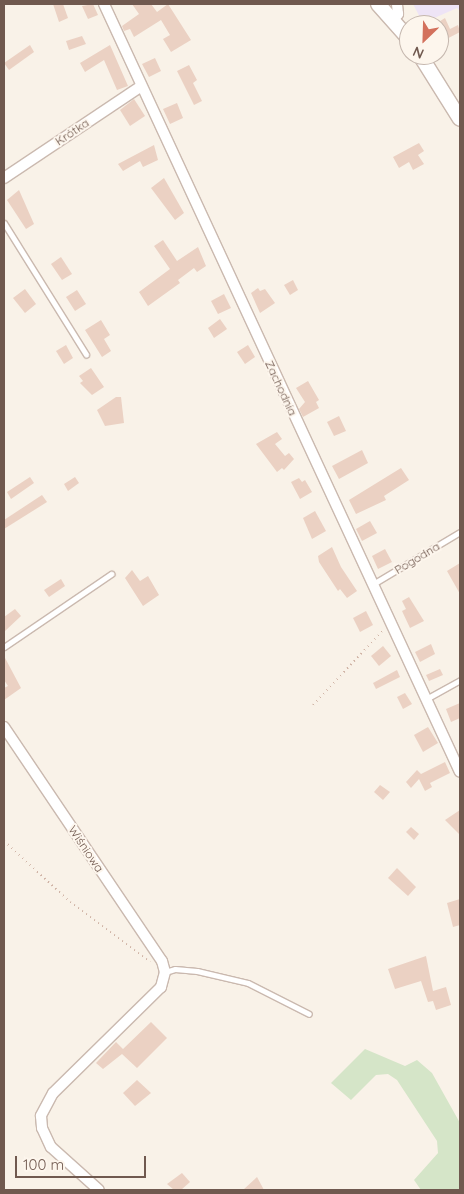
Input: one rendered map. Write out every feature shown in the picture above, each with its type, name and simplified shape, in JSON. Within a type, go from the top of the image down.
[{"type":"main road","points":[[378,4],[399,26]]},
{"type":"main road","points":[[426,65],[460,119]]},
{"type":"street","name":"Zachodnia","points":[[104,4],[140,87],[460,772]]},
{"type":"street","points":[[394,20],[398,14],[396,4]]},
{"type":"street","name":"Krótka","points":[[4,178],[140,87]]},
{"type":"street","name":"Wiśniowa","points":[[4,727],[162,961],[166,972]]},
{"type":"street","points":[[99,1190],[51,1147],[42,1128],[45,1106],[53,1093],[161,987],[166,972]]},
{"type":"lane","points":[[4,223],[86,354]]},
{"type":"lane","name":"Pogodna","points":[[373,584],[460,532]]},
{"type":"lane","points":[[4,647],[111,574]]},
{"type":"lane","points":[[426,699],[460,680]]},
{"type":"lane","points":[[166,972],[175,969],[197,971],[248,983],[309,1014]]},
{"type":"path","points":[[313,704],[391,622]]},
{"type":"path","points":[[4,841],[70,902],[151,962]]},
{"type":"shaded area","points":[[413,4],[460,4],[460,11],[457,8],[441,15],[419,15]]},
{"type":"green space","points":[[365,1049],[405,1066],[417,1060],[432,1073],[460,1123],[460,1190],[421,1190],[414,1180],[438,1153],[437,1141],[397,1080],[388,1074],[376,1075],[351,1100],[331,1083]]},
{"type":"building","points":[[53,4],[63,4],[68,18],[59,22]]},
{"type":"building","points":[[93,4],[98,15],[88,19],[82,6]]},
{"type":"building","points":[[132,4],[151,4],[157,12],[168,4],[191,40],[171,52],[163,39],[170,35],[161,20],[134,37],[130,29],[124,31],[122,26],[139,14]]},
{"type":"building","points":[[458,25],[460,32],[449,38],[449,27],[450,29]]},
{"type":"building","points":[[82,36],[86,44],[69,50],[66,41]]},
{"type":"building","points":[[30,45],[34,52],[9,70],[4,63]]},
{"type":"building","points":[[110,45],[128,86],[117,90],[104,60],[85,72],[80,63]]},
{"type":"building","points":[[155,58],[161,71],[149,77],[142,64]]},
{"type":"building","points":[[189,65],[197,80],[193,83],[202,101],[194,105],[177,71]]},
{"type":"building","points":[[134,99],[145,116],[130,126],[120,110]]},
{"type":"building","points":[[177,103],[183,118],[170,124],[163,109]]},
{"type":"building","points":[[419,143],[424,151],[418,155],[424,164],[413,170],[409,162],[399,168],[393,157]]},
{"type":"building","points":[[154,145],[158,160],[143,167],[140,161],[123,171],[118,164]]},
{"type":"building","points":[[164,178],[184,213],[175,220],[151,188]]},
{"type":"building","points":[[19,190],[34,224],[26,229],[7,200]]},
{"type":"building","points":[[163,240],[177,261],[198,247],[206,266],[197,272],[194,268],[178,280],[180,283],[148,306],[139,292],[170,269],[154,246]]},
{"type":"building","points":[[61,257],[72,274],[62,280],[51,264]]},
{"type":"building","points":[[293,280],[298,290],[290,295],[284,285]]},
{"type":"building","points":[[258,288],[260,291],[265,289],[275,303],[260,313],[251,293]]},
{"type":"building","points":[[25,289],[36,304],[25,313],[13,298]]},
{"type":"building","points":[[77,290],[86,304],[75,311],[66,297]]},
{"type":"building","points":[[224,294],[231,308],[218,314],[211,301]]},
{"type":"building","points":[[220,319],[227,329],[214,338],[208,328]]},
{"type":"building","points":[[101,320],[110,335],[104,339],[111,351],[102,357],[85,330]]},
{"type":"building","points":[[66,345],[73,358],[64,364],[56,351]]},
{"type":"building","points":[[248,345],[255,357],[245,364],[237,352]]},
{"type":"building","points":[[91,368],[104,387],[92,395],[80,383],[83,381],[79,376]]},
{"type":"building","points":[[308,381],[319,400],[316,402],[319,408],[303,417],[299,409],[305,402],[296,388]]},
{"type":"building","points":[[116,397],[121,397],[124,423],[105,426],[97,410]]},
{"type":"building","points":[[339,416],[346,431],[334,436],[327,422]]},
{"type":"building","points":[[277,432],[282,439],[275,444],[285,456],[289,453],[294,459],[284,470],[282,468],[277,472],[256,444]]},
{"type":"building","points":[[362,450],[368,463],[339,479],[332,466]]},
{"type":"building","points":[[401,468],[409,480],[384,496],[386,500],[356,514],[349,500]]},
{"type":"building","points":[[30,477],[34,483],[11,499],[7,492]]},
{"type":"building","points":[[75,477],[79,483],[68,491],[64,484]]},
{"type":"building","points":[[299,478],[302,482],[305,480],[312,492],[300,499],[291,482]]},
{"type":"building","points":[[42,495],[47,502],[4,529],[4,520]]},
{"type":"building","points":[[315,511],[326,531],[312,539],[303,518]]},
{"type":"building","points":[[370,521],[377,533],[362,541],[356,529]]},
{"type":"building","points":[[332,547],[341,567],[357,591],[347,598],[340,589],[338,591],[319,562],[318,556]]},
{"type":"building","points":[[385,549],[392,562],[378,569],[372,556]]},
{"type":"building","points":[[460,563],[460,594],[447,571]]},
{"type":"building","points":[[132,570],[140,581],[148,576],[159,595],[143,606],[125,578]]},
{"type":"building","points":[[61,579],[65,586],[49,597],[44,590]]},
{"type":"building","points":[[409,597],[424,621],[410,628],[402,611],[406,609],[402,601]]},
{"type":"building","points":[[15,609],[21,616],[4,632],[4,617]]},
{"type":"building","points":[[366,611],[373,625],[360,632],[353,618]]},
{"type":"building","points":[[431,644],[435,654],[420,662],[415,652]]},
{"type":"building","points":[[383,646],[391,656],[379,666],[371,656]]},
{"type":"building","points":[[4,656],[21,688],[4,700],[4,688],[8,686],[4,680]]},
{"type":"building","points":[[440,669],[443,675],[429,681],[426,675]]},
{"type":"building","points":[[397,670],[400,677],[376,689],[373,683]]},
{"type":"building","points":[[405,693],[412,704],[403,709],[397,697]]},
{"type":"building","points":[[460,703],[460,718],[451,722],[446,709]]},
{"type":"building","points":[[428,727],[438,743],[423,752],[414,735]]},
{"type":"building","points":[[445,762],[450,773],[430,783],[432,787],[425,791],[419,779],[411,788],[406,782],[417,770],[421,774]]},
{"type":"building","points":[[380,785],[390,792],[383,800],[374,792]]},
{"type":"building","points":[[460,810],[460,835],[445,820]]},
{"type":"building","points":[[411,827],[419,834],[414,840],[406,832]]},
{"type":"building","points":[[397,868],[416,887],[408,896],[388,878]]},
{"type":"building","points":[[460,899],[460,925],[453,927],[447,903]]},
{"type":"building","points":[[426,956],[433,991],[446,987],[451,1005],[436,1010],[433,1001],[428,1002],[421,981],[395,989],[388,969]]},
{"type":"building","points":[[151,1022],[167,1038],[137,1068],[122,1054],[103,1069],[96,1063],[116,1042],[123,1049]]},
{"type":"building","points":[[137,1080],[151,1093],[135,1106],[123,1093]]},
{"type":"building","points":[[182,1173],[190,1182],[181,1190],[174,1190],[167,1184]]},
{"type":"building","points":[[257,1177],[264,1190],[243,1190]]}]
